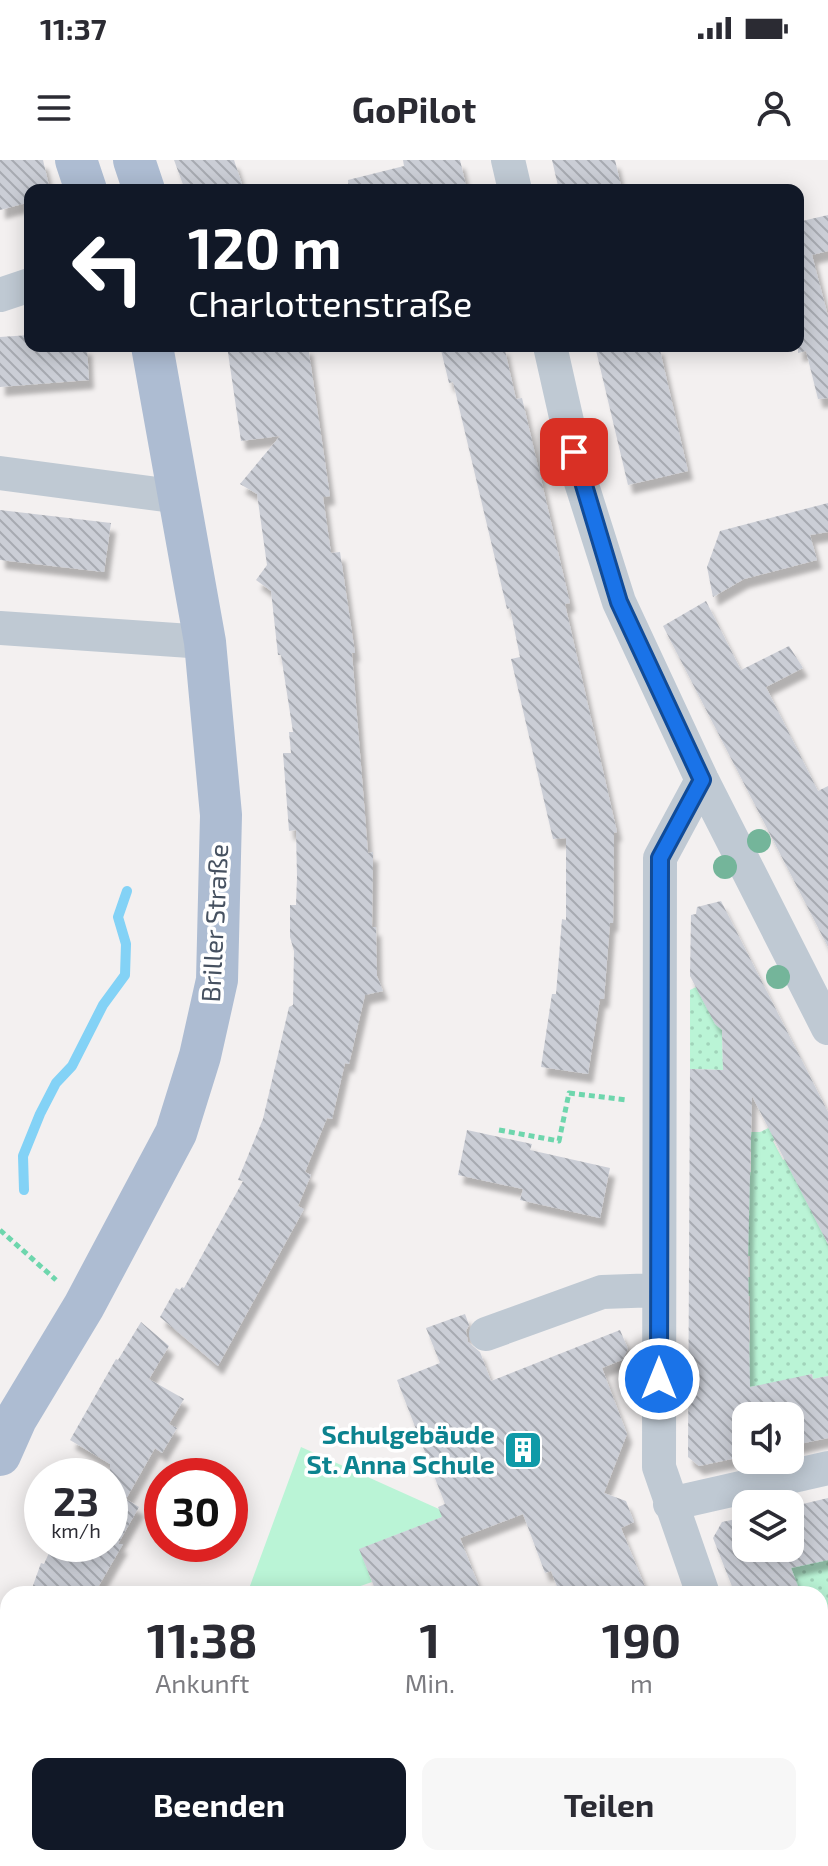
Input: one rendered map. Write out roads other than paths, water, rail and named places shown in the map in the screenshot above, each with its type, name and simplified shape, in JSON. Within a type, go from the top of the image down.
[{"type":"main road","points":[[76,160],[84,184]]},
{"type":"main road","points":[[134,160],[142,184]]},
{"type":"main road","name":"Briller Straße","points":[[0,1455],[16,1419],[84,1306],[176,1133],[200,1056],[217,980],[221,815],[205,642],[153,352]]},
{"type":"street","points":[[508,160],[514,184]]},
{"type":"street","points":[[0,295],[24,287]]},
{"type":"street","points":[[551,352],[580,479],[619,602],[702,780],[828,1028]]},
{"type":"street","points":[[0,473],[180,497]]},
{"type":"street","points":[[0,628],[205,642]]},
{"type":"street","points":[[700,1586],[659,1467],[660,858],[702,780]]},
{"type":"street","points":[[486,1334],[602,1292],[659,1290]]},
{"type":"street","points":[[670,1504],[828,1468]]},
{"type":"waterway","points":[[24,1190],[23,1156],[40,1114],[56,1083],[72,1066],[103,1005],[125,975],[126,944],[118,917],[127,891]]},
{"type":"place","name":"Schulgebäude St. Anna Schule","points":[[523,1450]]}]
